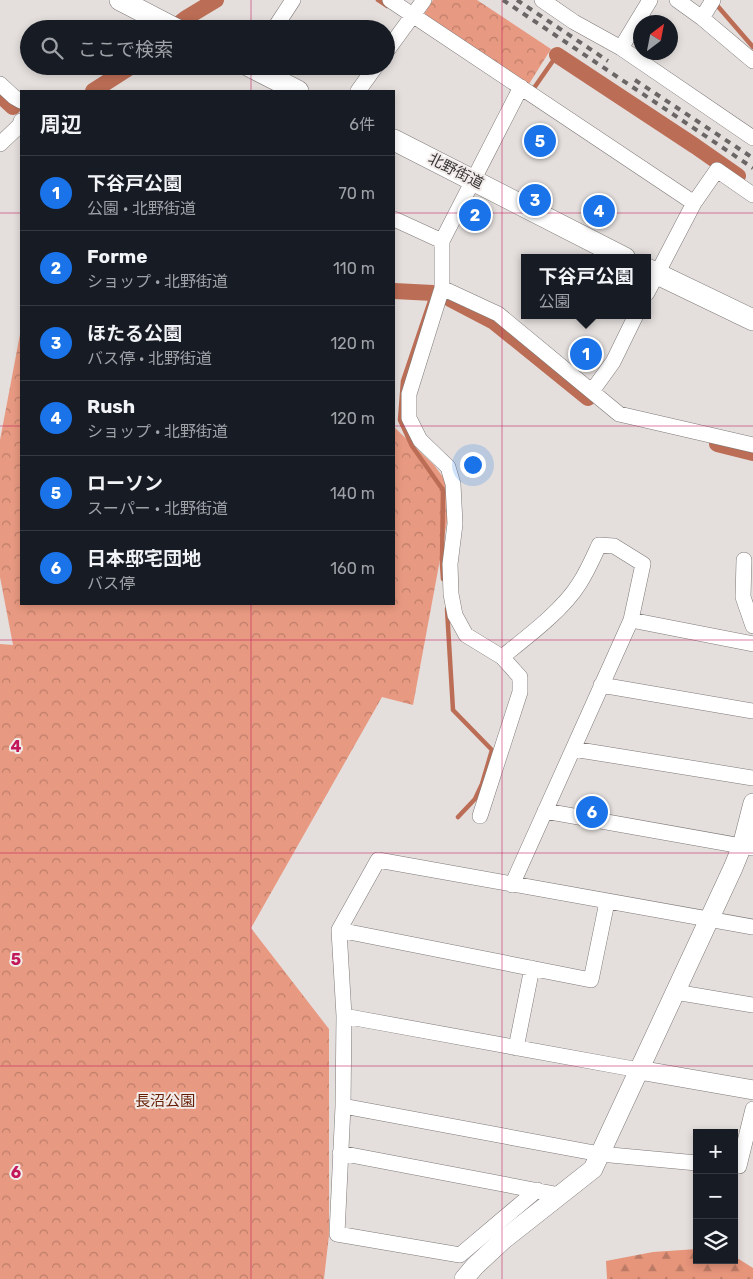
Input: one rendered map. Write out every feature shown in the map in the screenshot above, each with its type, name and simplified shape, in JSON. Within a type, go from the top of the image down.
[{"type":"main road","points":[[120,0],[159,20]]},
{"type":"main road","points":[[267,75],[296,90]]},
{"type":"main road","name":"北野街道","points":[[395,140],[617,254]]},
{"type":"main road","points":[[652,272],[753,320]]},
{"type":"street","points":[[280,20],[293,0]]},
{"type":"street","points":[[390,0],[694,203]]},
{"type":"street","points":[[395,39],[424,0]]},
{"type":"street","points":[[542,0],[574,22],[621,48],[753,138]]},
{"type":"street","points":[[621,48],[650,0]]},
{"type":"street","points":[[677,0],[702,18],[753,61]]},
{"type":"street","points":[[702,18],[713,0]]},
{"type":"street","points":[[359,90],[370,75]]},
{"type":"street","points":[[0,84],[20,101]]},
{"type":"street","points":[[480,816],[520,692],[520,677],[502,657],[466,635],[455,615],[451,594],[450,564],[455,524],[453,484],[448,467],[420,440],[409,418],[409,394],[442,288],[442,242],[521,87]]},
{"type":"street","points":[[0,144],[20,125]]},
{"type":"street","points":[[652,272],[694,203],[717,170],[753,196]]},
{"type":"street","points":[[395,219],[442,242]]},
{"type":"street","points":[[442,288],[498,314],[619,414],[753,445]]},
{"type":"street","points":[[592,391],[613,362],[634,319]]},
{"type":"street","points":[[502,657],[552,614],[579,585],[599,545],[614,546],[643,564],[630,620],[512,885]]},
{"type":"street","points":[[744,560],[753,626]]},
{"type":"street","points":[[630,620],[753,644]]},
{"type":"street","points":[[601,685],[753,711]]},
{"type":"street","points":[[573,749],[753,778]]},
{"type":"street","points":[[464,1279],[503,1240],[593,1169],[709,919],[747,847],[753,803]]},
{"type":"street","points":[[545,811],[747,847]]},
{"type":"street","points":[[537,1190],[460,1256],[338,1234],[344,1016],[339,930],[378,860],[753,927]]},
{"type":"street","points":[[339,930],[591,980],[606,902]]},
{"type":"street","points":[[516,1048],[532,968]]},
{"type":"street","points":[[675,992],[753,1005]]},
{"type":"street","points":[[344,1016],[753,1090]]},
{"type":"street","points":[[343,1106],[600,1154],[693,1162]]},
{"type":"street","points":[[738,1166],[753,1109]]},
{"type":"street","points":[[340,1153],[560,1195]]},
{"type":"green space","points":[[433,0],[477,0],[551,49],[529,84],[424,14]]},
{"type":"green space","name":"長沼公園","points":[[20,334],[20,605],[395,605],[395,428],[434,465],[446,481],[449,511],[413,705],[382,697],[251,928],[329,1029],[329,1235],[324,1279],[0,1279],[0,644],[13,645],[0,577],[0,440]]},
{"type":"green space","points":[[693,1249],[693,1264],[738,1264],[738,1259],[753,1268],[753,1279],[607,1279],[606,1261],[653,1252]]},
{"type":"waterway","points":[[183,20],[216,0]]},
{"type":"waterway","points":[[378,0],[387,6]]},
{"type":"waterway","points":[[715,3],[753,47]]},
{"type":"waterway","points":[[531,88],[534,88],[557,55]]},
{"type":"waterway","points":[[557,55],[738,176]]},
{"type":"waterway","points":[[95,90],[118,75]]},
{"type":"waterway","points":[[0,95],[13,107]]},
{"type":"waterway","points":[[395,291],[433,293]]},
{"type":"waterway","points":[[450,299],[494,322],[588,398]]},
{"type":"waterway","points":[[430,301],[403,381],[400,420],[412,446],[443,490],[443,579]]},
{"type":"waterway","points":[[717,444],[753,453]]},
{"type":"waterway","points":[[447,609],[453,710],[492,750],[482,784],[475,799],[458,817]]},
{"type":"railway","points":[[503,0],[753,168]]},
{"type":"railway","points":[[517,0],[608,61]]},
{"type":"railway","points":[[635,80],[753,158]]},
{"type":"place","name":"ローソン","points":[[540,141]]},
{"type":"place","name":"ほたる公園","points":[[535,200]]},
{"type":"place","name":"Rush","points":[[599,211]]},
{"type":"place","name":"Forme","points":[[475,215]]},
{"type":"place","name":"下谷戸公園","points":[[586,354]]},
{"type":"place","name":"日本邸宅団地","points":[[592,812]]}]
